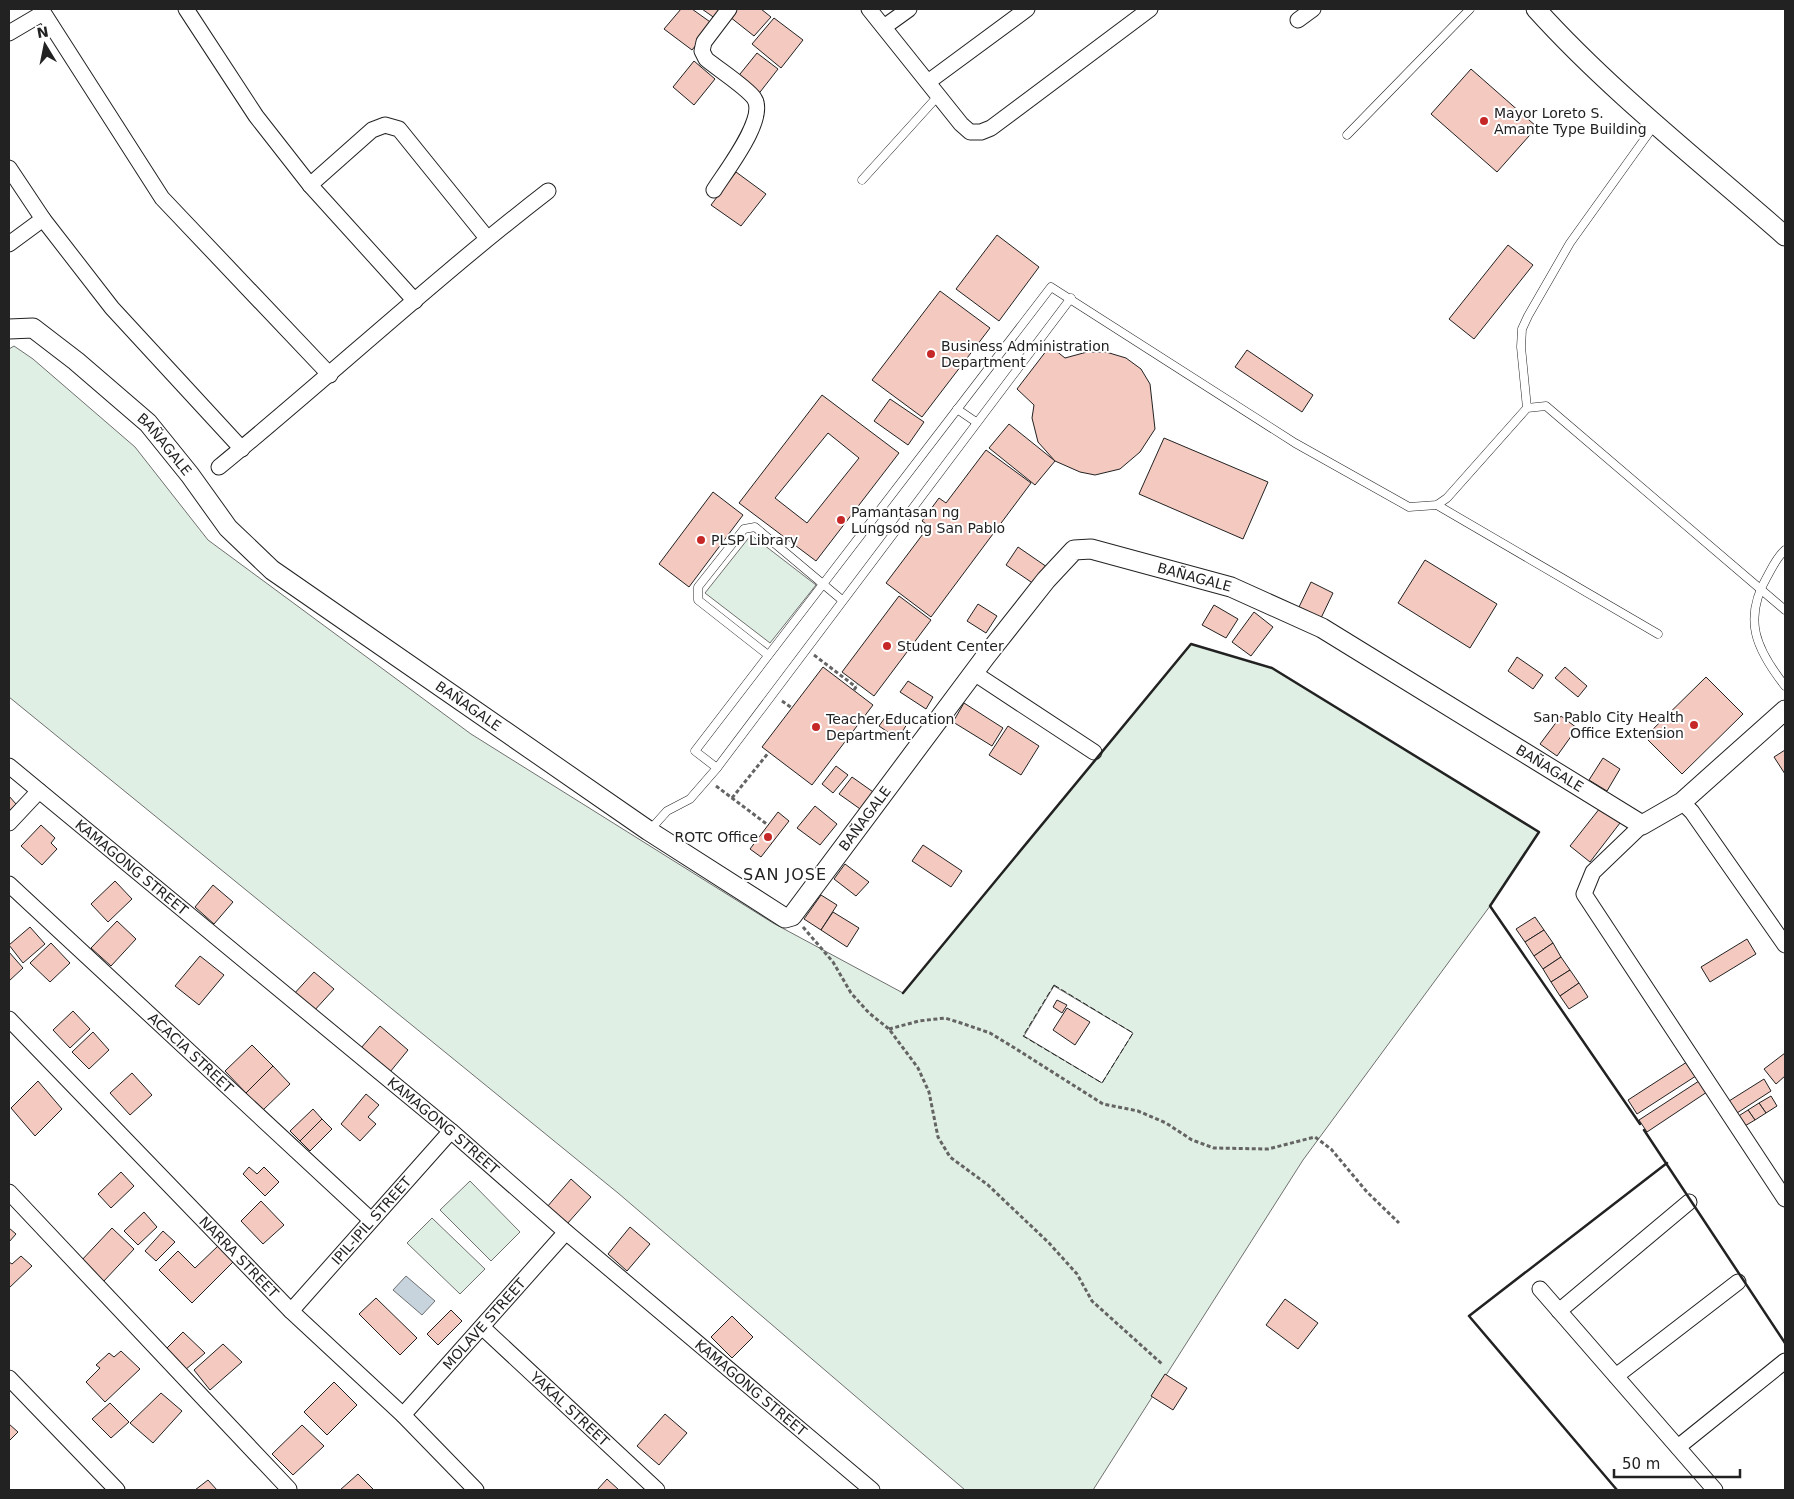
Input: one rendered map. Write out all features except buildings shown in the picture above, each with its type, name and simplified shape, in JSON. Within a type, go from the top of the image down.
[{"type":"street","points":[[186,9],[256,116],[310,184],[415,301]]},
{"type":"street","points":[[714,190],[756,122],[758,109],[754,98],[706,59],[702,51],[708,35],[728,9]]},
{"type":"street","points":[[869,9],[938,96],[970,132],[981,132],[991,128],[1150,9]]},
{"type":"street","points":[[884,27],[909,9]]},
{"type":"street","points":[[928,82],[1028,9]]},
{"type":"street","points":[[1298,20],[1313,9]]},
{"type":"street","points":[[1536,9],[1566,42],[1785,236]]},
{"type":"street","points":[[9,33],[42,11],[162,198],[330,375]]},
{"type":"street","points":[[310,184],[372,130],[385,125],[399,129],[487,238]]},
{"type":"street","points":[[9,168],[43,219],[112,308],[242,449]]},
{"type":"street","points":[[219,468],[330,375],[487,238],[548,191]]},
{"type":"street","points":[[9,244],[43,219]]},
{"type":"street","name":"BAÑAGALE","points":[[9,329],[33,328],[76,361],[148,423],[228,528],[272,570],[649,831],[784,918],[792,916],[974,673],[1046,580],[1074,550],[1091,549],[1231,587],[1322,628],[1642,825]]},
{"type":"street","points":[[974,673],[1094,752]]},
{"type":"street","points":[[1785,710],[1682,802],[1642,825],[1593,872],[1584,894],[1785,1199]]},
{"type":"street","name":"KAMAGONG STREET","points":[[9,766],[451,1131],[566,1232],[872,1490]]},
{"type":"street","points":[[9,823],[39,791]]},
{"type":"street","points":[[1682,802],[1692,812],[1785,945]]},
{"type":"street","name":"ACACIA STREET","points":[[9,884],[371,1220]]},
{"type":"street","name":"NARRA STREET","points":[[9,1019],[291,1310],[403,1415],[476,1490]]},
{"type":"street","name":"IPIL-IPIL STREET","points":[[291,1310],[451,1131]]},
{"type":"street","points":[[9,1192],[288,1490]]},
{"type":"street","points":[[1560,1311],[1689,1202]]},
{"type":"street","name":"MOLAVE STREET","points":[[403,1415],[566,1232]]},
{"type":"street","points":[[1616,1376],[1738,1282]]},
{"type":"street","points":[[1540,1289],[1716,1490]]},
{"type":"street","name":"YAKAL STREET","points":[[482,1327],[657,1490]]},
{"type":"street","points":[[1678,1447],[1785,1361]]},
{"type":"street","points":[[9,1378],[117,1490]]},
{"type":"lane","points":[[1347,135],[1470,9]]},
{"type":"lane","points":[[862,180],[938,96]]},
{"type":"lane","points":[[1527,408],[1521,347],[1522,329],[1570,243],[1656,123]]},
{"type":"lane","points":[[717,768],[695,751],[1052,286],[1295,444],[1409,507],[1437,505],[1447,498],[1527,408],[1546,406],[1761,587],[1785,610]]},
{"type":"lane","points":[[649,831],[667,811],[690,798],[717,768],[1071,298]]},
{"type":"lane","points":[[957,409],[976,422]]},
{"type":"lane","points":[[1437,505],[1658,634]]},
{"type":"lane","points":[[768,655],[698,600],[698,588],[744,529],[755,527],[842,600]]},
{"type":"lane","points":[[1785,550],[1779,555],[1761,587],[1754,613],[1755,635],[1765,660],[1785,686]]},
{"type":"path","points":[[814,654],[856,687]]},
{"type":"path","points":[[779,700],[792,708]]},
{"type":"path","points":[[732,798],[769,752]]},
{"type":"path","points":[[704,783],[715,784],[768,826]]},
{"type":"path","points":[[792,916],[833,962],[851,993],[869,1013],[889,1029],[918,1068],[929,1092],[938,1137],[950,1157],[988,1185],[1049,1243],[1077,1274],[1092,1302],[1162,1364]]},
{"type":"path","points":[[889,1029],[919,1021],[945,1018],[964,1024],[998,1038],[1103,1104],[1138,1111],[1166,1124],[1192,1140],[1214,1148],[1268,1149],[1315,1137],[1331,1149],[1367,1192],[1399,1223]]},
{"type":"green space","points":[[14,346],[33,359],[135,447],[208,540],[471,734],[773,923],[903,993],[1191,644],[1272,668],[1539,832],[1490,906],[1303,1160],[1093,1490],[965,1490],[618,1193],[9,697],[9,349]],"holes":[[[1054,986],[1133,1033],[1102,1083],[1024,1036]]]},
{"type":"green space","points":[[751,535],[816,585],[770,643],[705,593]]},
{"type":"green space","points":[[470,1181],[520,1232],[491,1261],[440,1210]]},
{"type":"green space","points":[[432,1218],[485,1269],[460,1294],[407,1243]]},
{"type":"shaded area","points":[[406,1276],[435,1301],[422,1315],[393,1290]]},
{"type":"fence","points":[[1054,985],[1133,1033],[1102,1083],[1023,1036],[1054,985]]},
{"type":"wall","points":[[903,993],[1191,644],[1272,668],[1539,832],[1490,906],[1640,1124]]},
{"type":"wall","points":[[1644,1130],[1785,1343]]},
{"type":"wall","points":[[1617,1490],[1469,1316],[1667,1163]]},
{"type":"place","name":"Mayor Loreto S. Amante Type Building","points":[[1484,121]]},
{"type":"place","name":"Business Administration Department","points":[[931,354]]},
{"type":"place","name":"Pamantasan ng Lungsod ng San Pablo","points":[[841,520]]},
{"type":"place","name":"PLSP Library","points":[[701,540]]},
{"type":"place","name":"Student Center","points":[[887,646]]},
{"type":"place","name":"San Pablo City Health Office Extension","points":[[1694,725]]},
{"type":"place","name":"Teacher Education Department","points":[[816,727]]},
{"type":"place","name":"ROTC Office","points":[[768,837]]},
{"type":"district","name":"SAN JOSE","points":[[785,874]]}]
